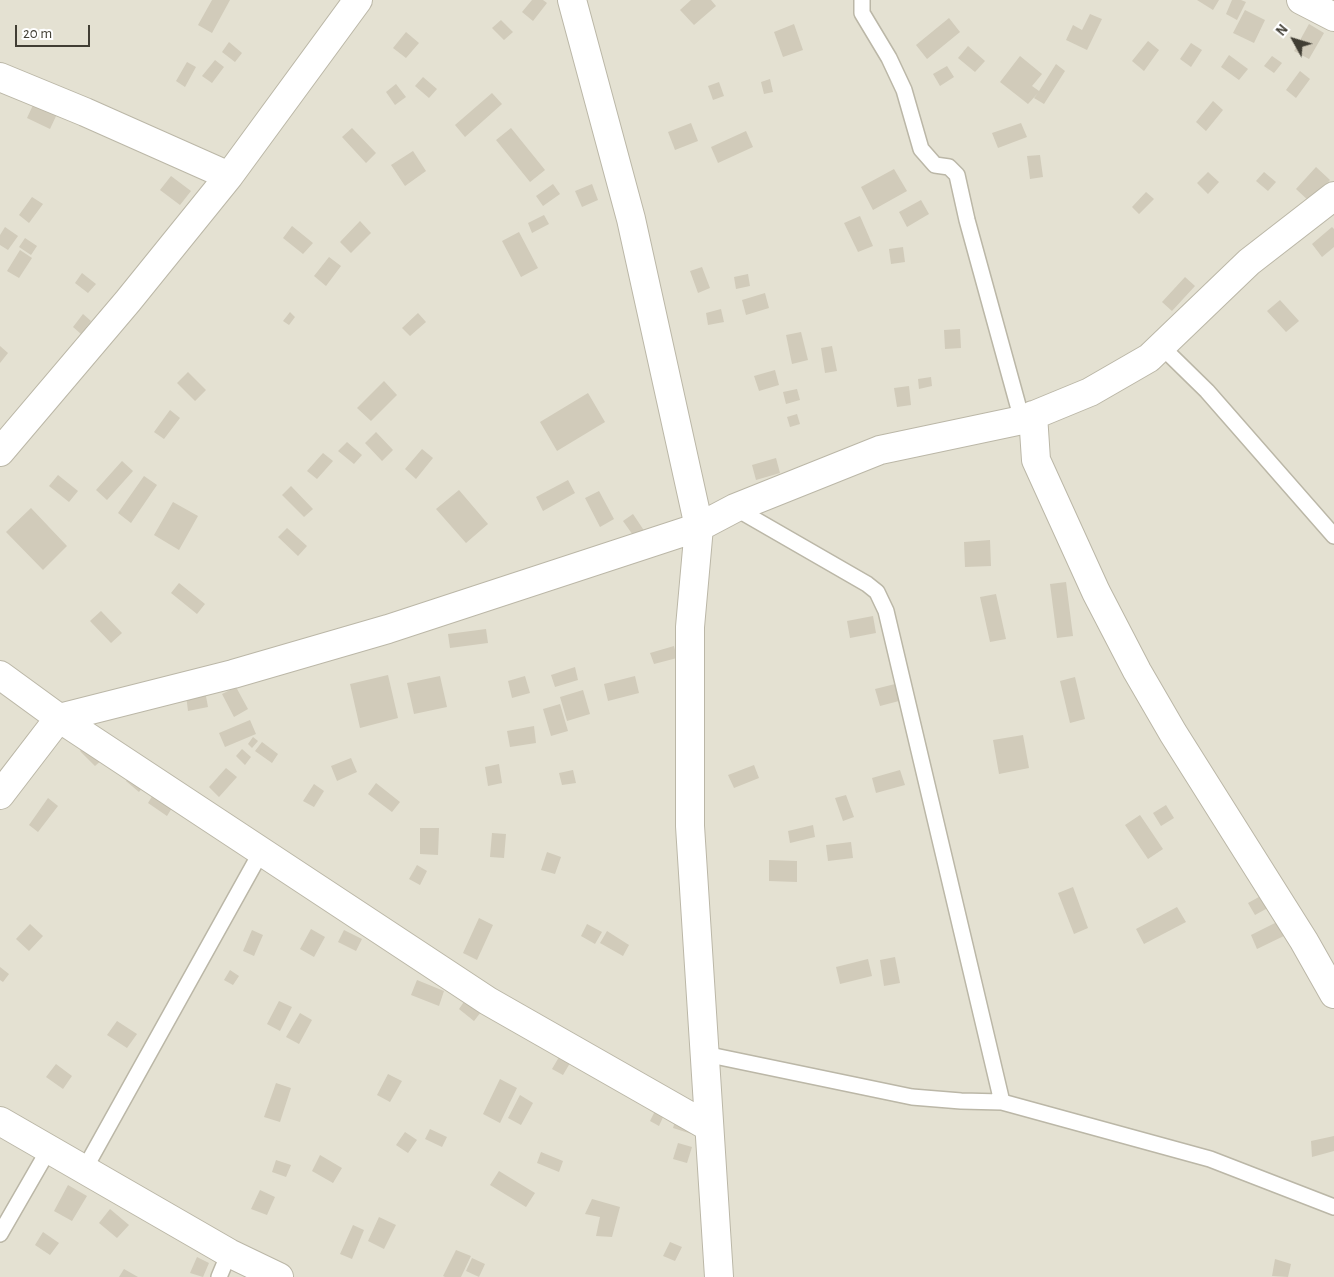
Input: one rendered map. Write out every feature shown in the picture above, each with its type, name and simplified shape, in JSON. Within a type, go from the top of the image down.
[{"type":"street","points":[[0,452],[128,301],[229,176],[358,0]]},
{"type":"street","points":[[572,0],[631,220],[699,527],[690,627],[690,826],[719,1277]]},
{"type":"street","points":[[1301,0],[1334,17]]},
{"type":"street","points":[[0,77],[85,112],[229,176]]},
{"type":"street","points":[[0,795],[59,718],[233,674],[388,629],[699,527],[735,508],[880,450],[1028,417],[1090,392],[1149,358],[1249,262],[1334,196]]},
{"type":"street","points":[[1028,417],[1036,460],[1110,618],[1172,733],[1304,941],[1334,994]]},
{"type":"street","points":[[0,675],[59,718],[488,1001],[709,1127]]},
{"type":"street","points":[[0,1120],[84,1170],[224,1265],[279,1277]]},
{"type":"lane","points":[[862,0],[862,13],[890,58],[904,90],[921,149],[935,165],[949,167],[957,175],[967,220],[1028,417]]},
{"type":"lane","points":[[1161,346],[1207,391],[1334,536]]},
{"type":"lane","points":[[735,508],[867,584],[877,592],[886,611],[1002,1102]]},
{"type":"lane","points":[[84,1170],[261,852]]},
{"type":"lane","points":[[704,1054],[912,1097],[1002,1102],[1210,1159],[1334,1207]]},
{"type":"lane","points":[[0,1234],[48,1149]]},
{"type":"shaded area","points":[[0,0],[1334,0],[1334,1277],[0,1277]]},
{"type":"building","points":[[212,0],[230,0],[212,33],[198,25]]},
{"type":"building","points":[[532,0],[543,0],[547,3],[533,21],[522,12]]},
{"type":"building","points":[[691,0],[711,0],[716,6],[694,25],[680,10]]},
{"type":"building","points":[[1197,0],[1219,0],[1213,10]]},
{"type":"building","points":[[1232,0],[1246,2],[1237,20],[1226,14]]},
{"type":"building","points":[[1245,10],[1265,20],[1254,43],[1233,33]]},
{"type":"building","points":[[1090,14],[1102,19],[1087,50],[1066,40],[1073,25],[1082,30]]},
{"type":"building","points":[[949,18],[960,32],[927,59],[916,45]]},
{"type":"building","points":[[501,20],[513,32],[504,40],[492,28]]},
{"type":"building","points":[[794,24],[803,50],[783,57],[774,32]]},
{"type":"building","points":[[1309,24],[1324,33],[1309,59],[1294,51]]},
{"type":"building","points":[[406,32],[419,43],[406,58],[393,48]]},
{"type":"building","points":[[1148,41],[1159,50],[1144,71],[1132,61]]},
{"type":"building","points":[[229,42],[242,53],[235,62],[222,52]]},
{"type":"building","points":[[1191,43],[1202,50],[1191,67],[1180,59]]},
{"type":"building","points":[[968,46],[985,61],[975,72],[958,58]]},
{"type":"building","points":[[1229,55],[1248,69],[1239,80],[1221,67]]},
{"type":"building","points":[[1020,56],[1042,74],[1032,86],[1039,91],[1056,64],[1065,71],[1044,104],[1034,98],[1038,93],[1028,104],[1000,82]]},
{"type":"building","points":[[1272,56],[1282,63],[1274,73],[1264,66]]},
{"type":"building","points":[[215,60],[224,67],[212,83],[202,76]]},
{"type":"building","points":[[187,62],[196,67],[185,87],[176,81]]},
{"type":"building","points":[[947,66],[954,77],[940,86],[933,74]]},
{"type":"building","points":[[1300,71],[1310,79],[1296,98],[1286,90]]},
{"type":"building","points":[[423,77],[437,89],[429,98],[415,86]]},
{"type":"building","points":[[770,79],[773,92],[764,94],[761,82]]},
{"type":"building","points":[[719,82],[724,96],[713,100],[708,86]]},
{"type":"building","points":[[396,84],[406,97],[395,105],[386,92]]},
{"type":"building","points":[[492,93],[502,104],[465,137],[455,125]]},
{"type":"building","points":[[1213,101],[1223,110],[1206,131],[1196,122]]},
{"type":"building","points":[[34,103],[57,114],[50,129],[27,118]]},
{"type":"building","points":[[691,123],[698,141],[675,150],[668,132]]},
{"type":"building","points":[[1021,123],[1027,137],[998,148],[992,133]]},
{"type":"building","points":[[352,128],[376,153],[366,163],[342,137]]},
{"type":"building","points":[[511,128],[545,170],[530,182],[496,140]]},
{"type":"building","points":[[746,131],[753,147],[718,163],[711,147]]},
{"type":"building","points":[[413,151],[426,171],[405,186],[391,165]]},
{"type":"building","points":[[1040,155],[1043,177],[1030,179],[1027,156]]},
{"type":"building","points":[[1316,167],[1330,180],[1310,202],[1296,189]]},
{"type":"building","points":[[894,169],[907,191],[873,210],[861,187]]},
{"type":"building","points":[[1208,172],[1219,182],[1208,194],[1197,183]]},
{"type":"building","points":[[1264,172],[1276,182],[1268,191],[1256,181]]},
{"type":"building","points":[[171,176],[191,191],[180,205],[160,190]]},
{"type":"building","points":[[553,184],[560,194],[543,206],[536,196]]},
{"type":"building","points":[[592,184],[598,200],[582,207],[575,191]]},
{"type":"building","points":[[1146,192],[1154,199],[1139,214],[1132,207]]},
{"type":"building","points":[[32,197],[43,204],[29,223],[19,215]]},
{"type":"building","points":[[921,200],[929,214],[907,227],[899,212]]},
{"type":"building","points":[[544,215],[549,224],[532,233],[528,223]]},
{"type":"building","points":[[860,216],[873,246],[858,252],[844,223]]},
{"type":"building","points":[[360,221],[371,233],[351,253],[340,242]]},
{"type":"building","points":[[292,226],[313,243],[303,254],[283,238]]},
{"type":"building","points":[[5,227],[18,236],[8,250],[0,245],[0,235]]},
{"type":"building","points":[[1332,227],[1334,229],[1334,247],[1322,257],[1312,244]]},
{"type":"building","points":[[519,232],[538,268],[521,277],[502,241]]},
{"type":"building","points":[[25,238],[37,246],[31,255],[19,247]]},
{"type":"building","points":[[903,247],[905,262],[891,264],[889,249]]},
{"type":"building","points":[[20,250],[32,258],[19,278],[7,271]]},
{"type":"building","points":[[329,257],[341,266],[326,286],[314,276]]},
{"type":"building","points":[[702,267],[710,288],[698,293],[690,271]]},
{"type":"building","points":[[82,273],[96,284],[88,293],[75,283]]},
{"type":"building","points":[[748,274],[750,286],[736,289],[734,277]]},
{"type":"building","points":[[1185,277],[1195,286],[1172,311],[1162,302]]},
{"type":"building","points":[[765,293],[769,308],[746,315],[742,300]]},
{"type":"building","points":[[1280,300],[1299,321],[1286,332],[1267,311]]},
{"type":"building","points":[[721,309],[724,322],[708,325],[706,313]]},
{"type":"building","points":[[290,312],[295,317],[289,325],[283,321]]},
{"type":"building","points":[[418,313],[426,322],[410,336],[402,328]]},
{"type":"building","points":[[83,314],[91,321],[81,334],[73,327]]},
{"type":"building","points":[[960,329],[961,348],[945,349],[944,330]]},
{"type":"building","points":[[801,332],[808,360],[792,364],[786,335]]},
{"type":"building","points":[[0,346],[8,353],[0,363]]},
{"type":"building","points":[[832,346],[837,371],[825,373],[821,348]]},
{"type":"building","points":[[775,370],[779,385],[759,391],[754,376]]},
{"type":"building","points":[[188,372],[206,390],[195,401],[177,383]]},
{"type":"building","points":[[931,377],[932,386],[919,389],[918,379]]},
{"type":"building","points":[[384,381],[397,395],[371,421],[357,408]]},
{"type":"building","points":[[909,386],[911,405],[897,407],[894,388]]},
{"type":"building","points":[[797,389],[800,400],[786,404],[783,392]]},
{"type":"building","points":[[588,393],[605,422],[557,451],[540,422]]},
{"type":"building","points":[[170,410],[180,418],[164,439],[154,432]]},
{"type":"building","points":[[797,414],[800,424],[790,427],[787,417]]},
{"type":"building","points":[[376,432],[393,450],[382,461],[365,443]]},
{"type":"building","points":[[347,442],[362,455],[354,464],[338,451]]},
{"type":"building","points":[[422,449],[433,458],[416,479],[405,469]]},
{"type":"building","points":[[323,453],[333,461],[317,479],[307,471]]},
{"type":"building","points":[[776,458],[780,473],[756,480],[752,465]]},
{"type":"building","points":[[122,461],[133,471],[107,500],[96,490]]},
{"type":"building","points":[[58,475],[78,491],[69,502],[49,486]]},
{"type":"building","points":[[144,476],[157,485],[131,523],[118,513]]},
{"type":"building","points":[[568,480],[575,493],[543,511],[536,497]]},
{"type":"building","points":[[291,486],[313,509],[304,517],[282,495]]},
{"type":"building","points":[[459,490],[488,524],[466,543],[436,509]]},
{"type":"building","points":[[599,491],[614,519],[600,527],[585,498]]},
{"type":"building","points":[[173,502],[198,516],[179,550],[154,535]]},
{"type":"building","points":[[31,508],[67,546],[43,570],[6,532]]},
{"type":"building","points":[[633,514],[645,532],[635,538],[623,521]]},
{"type":"building","points":[[287,528],[307,546],[298,556],[278,537]]},
{"type":"building","points":[[990,540],[991,566],[965,567],[964,542]]},
{"type":"building","points":[[1066,582],[1073,636],[1057,638],[1050,584]]},
{"type":"building","points":[[179,583],[205,604],[197,614],[171,593]]},
{"type":"building","points":[[996,594],[1006,639],[990,642],[980,597]]},
{"type":"building","points":[[101,611],[122,633],[111,643],[90,621]]},
{"type":"building","points":[[873,616],[876,633],[850,638],[847,621]]},
{"type":"building","points":[[486,629],[488,643],[450,648],[448,634]]},
{"type":"building","points":[[674,646],[677,658],[654,664],[650,653]]},
{"type":"building","points":[[575,667],[578,680],[555,687],[551,675]]},
{"type":"building","points":[[388,675],[398,718],[360,728],[350,684]]},
{"type":"building","points":[[440,676],[447,707],[414,714],[407,683]]},
{"type":"building","points":[[525,676],[530,693],[512,698],[508,681]]},
{"type":"building","points":[[635,676],[639,693],[608,701],[604,684]]},
{"type":"building","points":[[1075,677],[1085,719],[1070,723],[1060,681]]},
{"type":"building","points":[[895,684],[899,701],[880,706],[875,689]]},
{"type":"building","points":[[236,687],[248,709],[234,717],[222,694]]},
{"type":"building","points":[[583,690],[590,714],[567,721],[560,697]]},
{"type":"building","points":[[205,691],[208,707],[188,711],[186,695]]},
{"type":"building","points":[[560,704],[568,731],[551,736],[543,709]]},
{"type":"building","points":[[250,720],[256,734],[225,747],[219,733]]},
{"type":"building","points":[[534,726],[536,743],[510,747],[507,731]]},
{"type":"building","points":[[1023,735],[1029,768],[999,774],[993,740]]},
{"type":"building","points":[[253,737],[258,741],[252,748],[248,744]]},
{"type":"building","points":[[88,742],[104,758],[95,766],[80,751]]},
{"type":"building","points":[[262,742],[278,754],[272,763],[255,751]]},
{"type":"building","points":[[242,749],[251,757],[245,765],[236,756]]},
{"type":"building","points":[[351,758],[357,772],[337,781],[331,766]]},
{"type":"building","points":[[499,764],[502,783],[488,786],[485,767]]},
{"type":"building","points":[[754,765],[759,778],[734,788],[728,775]]},
{"type":"building","points":[[226,768],[237,777],[219,797],[209,787]]},
{"type":"building","points":[[573,770],[576,783],[562,785],[559,773]]},
{"type":"building","points":[[900,770],[905,785],[876,793],[872,778]]},
{"type":"building","points":[[134,771],[147,781],[139,792],[126,781]]},
{"type":"building","points":[[376,783],[400,802],[392,812],[368,794]]},
{"type":"building","points":[[314,784],[324,791],[314,807],[303,801]]},
{"type":"building","points":[[156,790],[175,803],[167,816],[148,803]]},
{"type":"building","points":[[846,795],[854,817],[843,821],[835,798]]},
{"type":"building","points":[[48,798],[58,806],[38,832],[29,825]]},
{"type":"building","points":[[1166,805],[1174,818],[1161,826],[1153,813]]},
{"type":"building","points":[[1140,815],[1163,849],[1148,859],[1125,825]]},
{"type":"building","points":[[813,825],[815,837],[790,843],[788,831]]},
{"type":"building","points":[[420,828],[439,828],[438,855],[420,854]]},
{"type":"building","points":[[492,833],[506,834],[504,858],[490,857]]},
{"type":"building","points":[[851,842],[853,858],[828,861],[826,845]]},
{"type":"building","points":[[547,852],[561,857],[555,874],[541,870]]},
{"type":"building","points":[[769,860],[797,861],[797,882],[769,881]]},
{"type":"building","points":[[417,865],[427,871],[420,885],[409,879]]},
{"type":"building","points":[[1073,887],[1088,928],[1074,934],[1058,893]]},
{"type":"building","points":[[1268,892],[1275,904],[1255,915],[1248,903]]},
{"type":"building","points":[[1177,907],[1186,922],[1144,944],[1136,929]]},
{"type":"building","points":[[479,918],[493,925],[477,960],[463,953]]},
{"type":"building","points":[[1283,919],[1290,933],[1257,949],[1251,935]]},
{"type":"building","points":[[30,924],[43,936],[29,951],[16,939]]},
{"type":"building","points":[[587,924],[602,932],[595,944],[581,936]]},
{"type":"building","points":[[311,929],[325,937],[314,957],[300,949]]},
{"type":"building","points":[[252,930],[263,935],[254,956],[243,951]]},
{"type":"building","points":[[344,930],[362,939],[356,951],[338,942]]},
{"type":"building","points":[[607,931],[629,945],[623,956],[600,943]]},
{"type":"building","points":[[895,957],[900,983],[884,986],[880,960]]},
{"type":"building","points":[[868,959],[872,976],[840,984],[836,967]]},
{"type":"building","points":[[0,967],[9,974],[3,982],[0,980]]},
{"type":"building","points":[[230,970],[239,976],[233,985],[224,980]]},
{"type":"building","points":[[417,980],[444,991],[439,1006],[411,995]]},
{"type":"building","points":[[468,996],[484,1008],[474,1021],[459,1009]]},
{"type":"building","points":[[279,1001],[292,1007],[280,1031],[267,1024]]},
{"type":"building","points":[[300,1013],[312,1020],[299,1044],[286,1037]]},
{"type":"building","points":[[117,1021],[137,1034],[127,1048],[107,1035]]},
{"type":"building","points":[[559,1057],[570,1063],[563,1075],[552,1069]]},
{"type":"building","points":[[56,1064],[72,1076],[63,1089],[46,1077]]},
{"type":"building","points":[[388,1074],[402,1081],[390,1102],[377,1095]]},
{"type":"building","points":[[500,1079],[517,1088],[500,1123],[483,1114]]},
{"type":"building","points":[[276,1083],[291,1088],[280,1122],[264,1117]]},
{"type":"building","points":[[520,1095],[533,1103],[521,1125],[508,1118]]},
{"type":"building","points":[[655,1111],[664,1115],[659,1126],[650,1121]]},
{"type":"building","points":[[676,1118],[698,1125],[695,1135],[673,1128]]},
{"type":"building","points":[[430,1129],[447,1137],[442,1147],[425,1139]]},
{"type":"building","points":[[405,1132],[417,1140],[408,1153],[396,1145]]},
{"type":"building","points":[[1334,1136],[1334,1151],[1312,1157],[1311,1141]]},
{"type":"building","points":[[678,1143],[692,1147],[687,1163],[673,1159]]},
{"type":"building","points":[[541,1152],[563,1161],[559,1172],[537,1163]]},
{"type":"building","points":[[320,1155],[342,1168],[333,1183],[312,1171]]},
{"type":"building","points":[[276,1160],[291,1165],[286,1177],[272,1172]]},
{"type":"building","points":[[499,1171],[535,1193],[526,1207],[490,1185]]},
{"type":"building","points":[[68,1185],[87,1196],[72,1221],[54,1211]]},
{"type":"building","points":[[260,1190],[275,1197],[267,1215],[251,1209]]},
{"type":"building","points":[[592,1199],[620,1207],[612,1237],[596,1236],[600,1217],[585,1214]]},
{"type":"building","points":[[110,1209],[129,1225],[117,1238],[99,1223]]},
{"type":"building","points":[[379,1217],[396,1225],[384,1249],[368,1241]]},
{"type":"building","points":[[353,1225],[364,1230],[352,1259],[340,1254]]},
{"type":"building","points":[[43,1232],[59,1243],[50,1255],[35,1245]]},
{"type":"building","points":[[670,1242],[682,1247],[675,1261],[663,1256]]},
{"type":"building","points":[[456,1250],[471,1256],[461,1277],[445,1277],[443,1276]]},
{"type":"building","points":[[197,1257],[209,1263],[203,1277],[190,1273]]},
{"type":"building","points":[[472,1258],[485,1264],[479,1277],[466,1271]]},
{"type":"building","points":[[1275,1259],[1291,1264],[1288,1277],[1272,1276]]},
{"type":"building","points":[[124,1269],[138,1277],[119,1277]]}]
